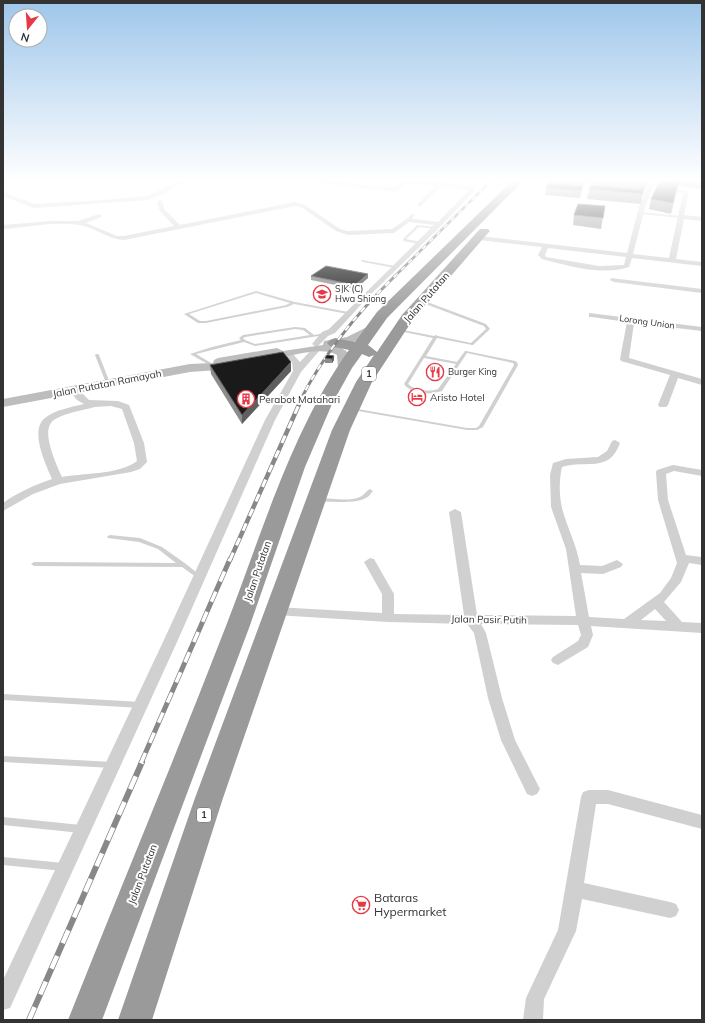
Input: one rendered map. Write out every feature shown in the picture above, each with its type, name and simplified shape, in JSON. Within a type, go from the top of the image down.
[{"type":"highway","name":"Jalan Putatan","points":[[85,1020],[237,628],[276,519],[313,426],[344,368],[373,326],[382,315],[472,227]]},
{"type":"highway","name":"Jalan Putatan","points":[[135,1020],[209,798],[309,523],[336,444],[352,409],[378,360],[403,324],[420,301],[489,227]]},
{"type":"highway","points":[[382,315],[403,324]]},
{"type":"highway","points":[[330,338],[359,347],[374,355],[378,360]]},
{"type":"highway","points":[[276,519],[309,523]]},
{"type":"highway","points":[[237,628],[276,611]]},
{"type":"main road","name":"Jalan Putatan Ramayah","points":[[3,403],[190,368],[212,365],[227,366],[288,354],[330,338],[350,340],[373,326]]},
{"type":"main road","name":"Jalan Putatan Ramayah","points":[[212,365],[262,348],[315,343],[340,350],[344,356],[344,368]]},
{"type":"street","points":[[93,227],[106,236],[118,238],[185,227]]},
{"type":"street","points":[[333,227],[348,233],[394,231],[399,227]]},
{"type":"street","points":[[330,338],[332,331],[348,313],[437,227]]},
{"type":"street","points":[[547,245],[541,256],[544,258],[568,264],[614,269],[627,266],[637,227]]},
{"type":"street","points":[[673,258],[679,227]]},
{"type":"street","points":[[479,238],[701,260]]},
{"type":"street","points":[[614,280],[702,291]]},
{"type":"street","name":"Lorong Union","points":[[592,315],[702,329]]},
{"type":"street","points":[[631,320],[624,359],[702,382]]},
{"type":"street","points":[[3,1001],[141,705],[198,576],[270,420],[297,371],[315,343]]},
{"type":"street","points":[[288,354],[296,361],[297,371]]},
{"type":"street","points":[[662,405],[675,374]]},
{"type":"street","points":[[74,390],[80,399],[92,406]]},
{"type":"street","points":[[3,508],[27,492],[58,481],[128,470],[139,466],[142,462],[139,444],[126,407],[109,404],[92,406],[51,417],[46,422],[42,431],[58,481]]},
{"type":"street","points":[[558,660],[584,644],[587,635],[579,604],[572,549],[556,507],[555,475],[557,464],[565,461],[600,461],[608,458],[613,453],[615,443]]},
{"type":"street","points":[[630,622],[658,602],[677,579],[682,563],[682,558],[663,500],[661,472],[674,468],[702,473]]},
{"type":"street","points":[[455,512],[471,619],[480,633],[508,740],[532,789]]},
{"type":"street","points":[[682,558],[702,561]]},
{"type":"street","points":[[370,562],[388,594],[388,618]]},
{"type":"street","points":[[575,569],[603,570],[617,564]]},
{"type":"street","points":[[658,602],[668,617],[677,625]]},
{"type":"street","name":"Jalan Pasir Putih","points":[[276,611],[388,618],[630,622],[702,628]]},
{"type":"street","points":[[533,1020],[535,998],[567,931],[576,889],[589,798],[608,797],[702,822]]},
{"type":"street","points":[[576,889],[670,910]]},
{"type":"lane","points":[[417,227],[404,240],[420,243]]},
{"type":"lane","points":[[363,261],[395,267]]},
{"type":"lane","points":[[294,303],[286,306],[206,322],[199,322],[186,314],[252,292],[294,303],[348,313]]},
{"type":"lane","points":[[420,301],[488,327],[457,363],[440,390],[432,392],[410,388],[406,384],[436,336]]},
{"type":"lane","points":[[403,324],[436,336],[472,344]]},
{"type":"lane","points":[[244,341],[241,338],[244,336],[295,328],[304,329],[315,343]]},
{"type":"lane","points":[[192,354],[244,341],[262,348]]},
{"type":"lane","points":[[352,409],[467,429],[477,429],[481,427],[516,364],[507,360],[466,352]]},
{"type":"lane","points":[[192,354],[212,365]]},
{"type":"lane","points":[[190,368],[192,354]]},
{"type":"lane","points":[[97,355],[108,383]]},
{"type":"lane","points":[[423,357],[457,363]]},
{"type":"lane","points":[[316,500],[361,499],[367,496],[370,490]]},
{"type":"lane","points":[[110,538],[140,540],[160,548],[198,576]]},
{"type":"lane","points":[[34,564],[184,565]]},
{"type":"lane","points":[[3,696],[141,705]]},
{"type":"lane","points":[[3,759],[112,766]]},
{"type":"lane","points":[[3,821],[82,829]]},
{"type":"lane","points":[[3,861],[65,867]]},
{"type":"building","points":[[326,266],[368,274],[355,285],[311,276]]},
{"type":"building","name":"Perabot Matahari","points":[[283,352],[291,362],[242,415],[210,365]]},
{"type":"building","points":[[327,355],[334,356],[332,359],[325,358]]},
{"type":"railway","points":[[394,277],[445,227]]},
{"type":"railway","points":[[300,401],[309,383],[342,334],[394,277]]},
{"type":"railway","points":[[230,560],[301,400]]},
{"type":"railway","points":[[141,763],[230,559]]},
{"type":"railway","points":[[29,1020],[142,762]]},
{"type":"place","name":"SJK (C) Hwa Shiong","points":[[322,294]]},
{"type":"place","name":"Burger King","points":[[435,372]]},
{"type":"place","name":"Aristo Hotel","points":[[417,397]]},
{"type":"place","name":"Perabot Matahari","points":[[246,399]]},
{"type":"place","name":"Bataras Hypermarket","points":[[361,905]]}]
